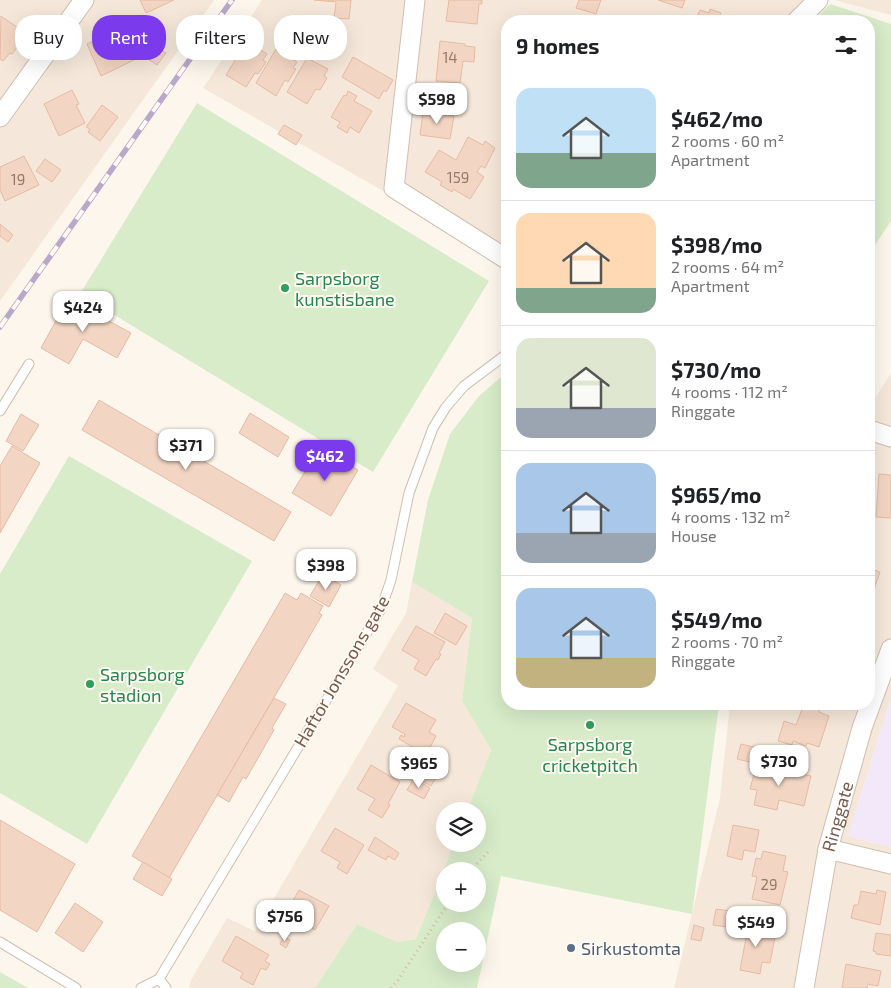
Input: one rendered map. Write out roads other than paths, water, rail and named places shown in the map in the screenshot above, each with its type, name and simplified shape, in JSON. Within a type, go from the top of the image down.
[{"type":"street","points":[[0,117],[84,0]]},
{"type":"street","points":[[415,0],[394,188],[501,256]]},
{"type":"street","points":[[804,15],[818,0]]},
{"type":"street","points":[[875,432],[891,437]]},
{"type":"street","name":"Ringgate","points":[[875,693],[891,649]]},
{"type":"street","name":"Ringgate","points":[[804,988],[828,849],[869,710]]},
{"type":"street","points":[[828,849],[891,864]]},
{"type":"lane","name":"Haftor Jonssons gate","points":[[159,979],[381,609],[392,580],[409,493],[433,428],[446,407],[464,386],[501,358]]},
{"type":"lane","points":[[0,411],[29,364]]},
{"type":"lane","points":[[0,942],[76,988]]},
{"type":"lane","points":[[141,988],[159,979],[166,988]]},
{"type":"railway","points":[[0,327],[232,0]]},
{"type":"place","name":"Sarpsborg kunstisbane","points":[[285,288]]},
{"type":"place","name":"Sarpsborg stadion","points":[[90,684]]},
{"type":"place","name":"Sarpsborg cricketpitch","points":[[590,725]]},
{"type":"place","name":"Sirkustomta","points":[[571,948]]}]
